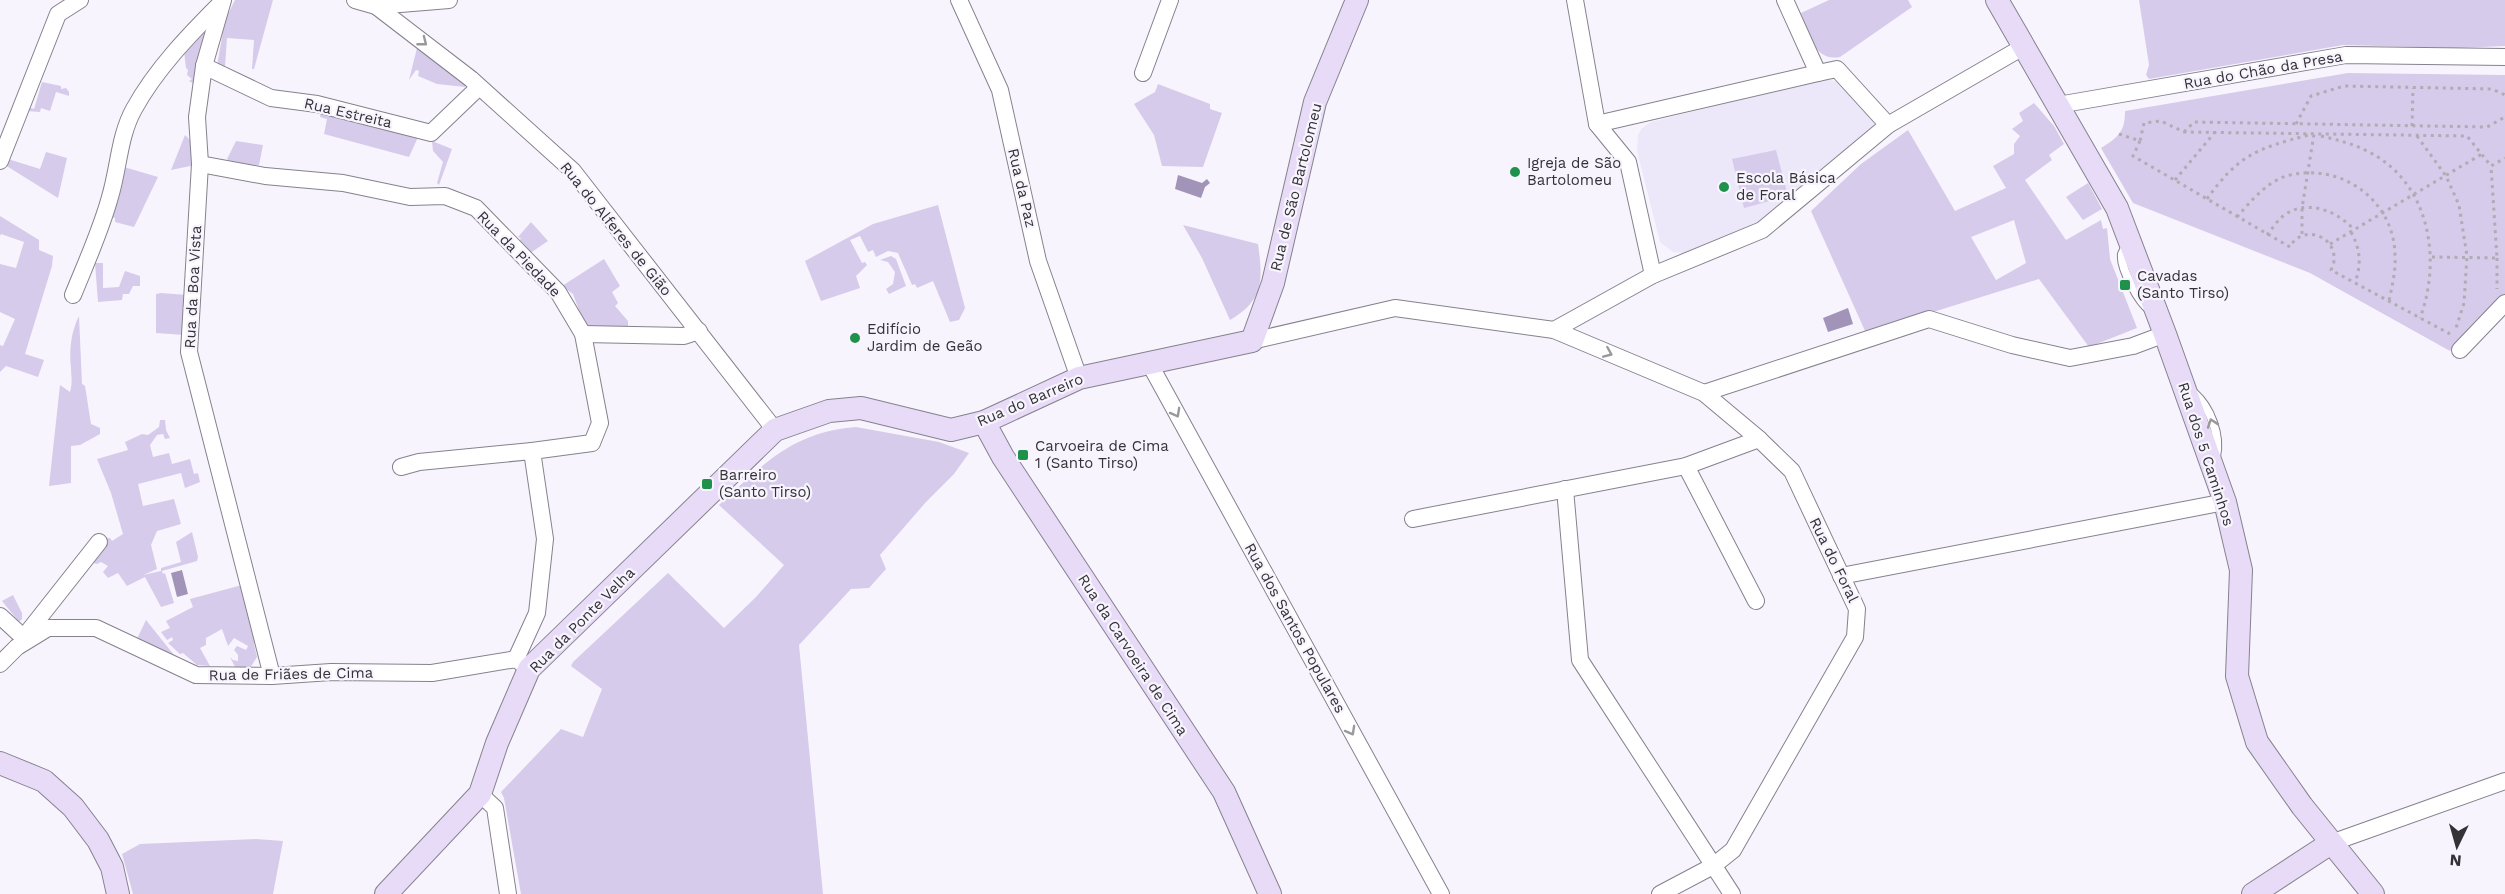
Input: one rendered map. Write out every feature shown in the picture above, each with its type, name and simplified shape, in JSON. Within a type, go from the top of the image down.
[{"type":"street","points":[[0,161],[58,14],[80,0]]},
{"type":"street","points":[[73,296],[110,199],[117,172],[120,143],[133,110],[187,37],[223,0]]},
{"type":"street","name":"Rua da Boa Vista","points":[[223,0],[204,66],[197,117],[200,164],[189,352],[272,676]]},
{"type":"street","points":[[355,0],[376,6],[449,0]]},
{"type":"street","name":"Rua da Paz","points":[[959,0],[1000,90],[1038,261],[1079,378]]},
{"type":"street","points":[[1143,73],[1170,0]]},
{"type":"street","name":"Rua de São Bartolomeu","points":[[1252,341],[1273,283],[1315,102],[1357,0]]},
{"type":"street","points":[[1575,0],[1597,124],[1628,162],[1653,275]]},
{"type":"street","points":[[1785,0],[1818,73]]},
{"type":"street","name":"Rua dos 5 Caminhos","points":[[1997,0],[2117,208],[2225,502],[2241,570],[2237,676],[2257,742],[2331,843],[2373,894]]},
{"type":"street","name":"Rua do Alferes de Gião","points":[[376,6],[479,87],[573,171],[775,430]]},
{"type":"street","points":[[1554,330],[1653,275],[1762,230],[1888,125],[2023,47]]},
{"type":"street","name":"Rua do Chão da Presa","points":[[2058,105],[2346,55],[2505,57]]},
{"type":"street","name":"Rua Estreita","points":[[204,66],[271,98],[317,104],[431,133],[479,87]]},
{"type":"street","points":[[1597,124],[1837,69],[1888,125]]},
{"type":"street","name":"Rua da Piedade","points":[[200,164],[265,176],[343,183],[410,197],[445,196],[476,208],[558,292],[583,334],[600,423],[592,443],[532,452]]},
{"type":"street","points":[[2460,350],[2505,303]]},
{"type":"street","name":"Rua do Foral","points":[[1252,341],[1395,308],[1554,330],[1704,393],[1759,439],[1792,471],[1857,609],[1855,637],[1733,850],[1713,866],[1660,894]]},
{"type":"street","points":[[1704,393],[1929,319],[2012,345],[2070,358],[2133,346],[2165,334]]},
{"type":"street","points":[[583,334],[684,336],[699,331]]},
{"type":"street","name":"Rua do Barreiro","points":[[775,430],[829,411],[861,408],[951,430],[984,422],[1079,378],[1252,341]]},
{"type":"street","name":"Rua dos Santos Populares","points":[[1148,362],[1441,894]]},
{"type":"street","name":"Rua da Carvoeira de Cima","points":[[984,422],[1003,458],[1224,792],[1270,894]]},
{"type":"street","name":"Rua da Ponte Velha","points":[[386,894],[480,794],[523,664],[775,430]]},
{"type":"street","points":[[1413,519],[1686,466],[1759,439]]},
{"type":"street","points":[[401,467],[419,462],[532,452],[544,539],[537,613],[523,664]]},
{"type":"street","points":[[1686,466],[1756,601]]},
{"type":"street","points":[[1564,489],[1580,660],[1732,894]]},
{"type":"street","points":[[1841,576],[2225,502]]},
{"type":"street","points":[[0,616],[20,642],[99,542]]},
{"type":"street","name":"Rua de Friães de Cima","points":[[0,664],[20,642],[48,628],[96,628],[196,675],[272,676],[331,672],[432,673],[523,664]]},
{"type":"street","points":[[0,763],[44,781],[74,807],[98,840],[112,867],[118,894]]},
{"type":"street","points":[[2253,894],[2331,843],[2505,781]]},
{"type":"street","points":[[480,794],[495,808],[508,894]]},
{"type":"path","points":[[2296,124],[2311,96],[2344,86],[2492,89],[2505,95]]},
{"type":"path","points":[[2412,126],[2413,88]]},
{"type":"path","points":[[2184,132],[2194,122],[2487,127],[2505,117]]},
{"type":"path","points":[[2417,136],[2446,176],[2459,205],[2467,256],[2464,303],[2453,336],[2331,270],[2335,257],[2330,244],[2319,236],[2302,234],[2293,239],[2290,248],[2133,156],[2140,141],[2144,123],[2162,121],[2184,132],[2467,136],[2492,166],[2497,258],[2467,256],[2432,256]]},
{"type":"path","points":[[2175,180],[2215,132]]},
{"type":"path","points":[[2119,134],[2140,141]]},
{"type":"path","points":[[2302,234],[2302,208],[2314,134]]},
{"type":"path","points":[[2207,200],[2235,165],[2257,152],[2314,134],[2342,141],[2371,153],[2397,172],[2414,195],[2423,215],[2432,256],[2428,296],[2420,318]]},
{"type":"path","points":[[2330,244],[2481,154]]},
{"type":"path","points":[[2492,166],[2505,158]]},
{"type":"path","points":[[2237,217],[2268,186],[2289,175],[2329,175],[2349,180],[2368,194],[2384,212],[2395,253],[2389,301]]},
{"type":"path","points":[[2268,235],[2283,215],[2302,208],[2330,210],[2344,218],[2357,242],[2359,269],[2355,283]]},
{"type":"shaded area","points":[[235,0],[273,0],[254,69],[252,69],[254,40],[227,38],[225,67],[217,66],[225,20]]},
{"type":"shaded area","points":[[1829,0],[1908,0],[1912,7],[1840,57],[1831,57],[1818,51],[1801,13]]},
{"type":"shaded area","points":[[2139,0],[2505,0],[2505,46],[2456,48],[2343,45],[2149,79],[2146,75],[2149,65]]},
{"type":"shaded area","points":[[207,26],[198,81],[194,84],[189,81],[192,79],[187,75],[184,51]]},
{"type":"shaded area","points":[[417,48],[465,84],[465,87],[437,84],[418,76],[419,71],[416,70],[409,80]]},
{"type":"shaded area","points":[[2348,73],[2505,75],[2505,296],[2450,351],[2310,273],[2133,203],[2101,148],[2120,133],[2124,124],[2125,111]]},
{"type":"shaded area","name":"Escola Básica de Foral","points":[[1823,79],[1843,85],[1872,117],[1875,129],[1870,135],[1752,226],[1684,253],[1673,252],[1660,242],[1637,151],[1638,135],[1642,128],[1651,122]]},
{"type":"shaded area","points":[[42,82],[61,86],[61,89],[66,88],[69,96],[56,92],[50,111],[41,108],[40,112],[27,111],[28,107],[34,109]]},
{"type":"shaded area","points":[[1158,84],[1210,104],[1210,109],[1222,113],[1203,167],[1162,166],[1154,135],[1134,104],[1155,92]]},
{"type":"shaded area","points":[[2034,103],[2054,126],[2064,144],[2049,155],[2052,160],[2025,180],[2066,240],[2101,220],[2103,229],[2107,228],[2110,259],[2137,328],[2089,347],[2039,279],[1866,333],[1811,211],[1861,164],[1908,130],[1955,211],[2006,188],[1993,166],[2014,154],[2014,144],[2020,136],[2012,129],[2023,121],[2019,113]],"holes":[[[2014,220],[2026,263],[1996,280],[1971,237]]]},
{"type":"shaded area","points":[[322,109],[419,135],[409,157],[324,134],[327,119],[320,117]]},
{"type":"shaded area","points":[[185,135],[194,144],[195,165],[171,170]]},
{"type":"shaded area","points":[[236,141],[263,145],[259,165],[232,164],[227,159]]},
{"type":"shaded area","points":[[432,141],[452,149],[439,185],[437,183],[443,162],[433,151]]},
{"type":"shaded area","points":[[1776,150],[1788,196],[1744,208],[1732,159]]},
{"type":"shaded area","points":[[46,152],[67,158],[58,198],[5,165],[8,159],[40,169]]},
{"type":"shaded area","points":[[124,167],[158,177],[134,227],[115,222],[115,218],[111,217]]},
{"type":"shaded area","points":[[1178,175],[1202,183],[1207,179],[1210,183],[1205,187],[1201,198],[1175,189]]},
{"type":"shaded area","points":[[2088,183],[2102,209],[2083,220],[2066,197]]},
{"type":"shaded area","points":[[938,205],[965,308],[959,320],[950,322],[933,281],[917,288],[915,284],[912,285],[898,253],[888,251],[876,257],[873,250],[868,252],[860,236],[850,240],[862,263],[865,262],[867,265],[856,276],[860,288],[821,301],[805,261],[873,224]]},
{"type":"shaded area","points":[[0,216],[39,240],[39,250],[53,256],[25,354],[44,360],[38,377],[6,366],[0,372],[0,345],[3,346],[15,319],[0,312],[0,264],[16,268],[24,242],[1,234],[0,236]]},
{"type":"shaded area","points":[[531,222],[548,241],[529,254],[518,244],[521,238],[518,237]]},
{"type":"shaded area","points":[[1183,225],[1258,244],[1261,268],[1259,288],[1249,305],[1230,320],[1202,258]]},
{"type":"shaded area","points":[[891,256],[896,259],[906,286],[889,294],[886,289],[893,284],[895,272],[888,262],[880,260]]},
{"type":"shaded area","points":[[604,259],[620,286],[612,292],[618,303],[615,306],[628,321],[628,332],[600,331],[588,325],[583,321],[573,294],[562,286]]},
{"type":"shaded area","points":[[95,263],[103,263],[103,288],[119,287],[125,271],[140,276],[140,286],[133,286],[129,294],[123,294],[122,300],[98,302]]},
{"type":"shaded area","points":[[156,294],[187,295],[184,335],[156,333]]},
{"type":"shaded area","points":[[1848,308],[1853,324],[1828,332],[1823,318]]},
{"type":"shaded area","points":[[79,316],[82,384],[85,386],[91,424],[100,428],[100,434],[80,445],[71,446],[71,483],[49,486],[60,385],[70,392],[72,382],[71,341]]},
{"type":"shaded area","points":[[160,420],[165,420],[170,438],[165,439],[163,434],[157,435],[150,445],[153,457],[169,453],[172,464],[190,459],[194,474],[198,473],[200,482],[185,488],[181,473],[138,484],[143,506],[174,499],[181,524],[157,531],[151,545],[157,569],[143,575],[161,571],[161,568],[181,562],[176,542],[192,532],[198,557],[197,561],[162,571],[163,574],[165,573],[174,603],[161,607],[145,577],[127,586],[118,573],[108,578],[103,572],[108,566],[101,562],[97,564],[87,561],[103,539],[110,538],[112,541],[123,534],[111,493],[97,459],[128,450],[125,442],[142,434],[148,435],[159,427]]},
{"type":"shaded area","points":[[856,427],[939,442],[969,453],[954,474],[880,555],[886,569],[869,588],[851,589],[799,645],[823,894],[521,894],[501,792],[561,729],[583,737],[602,689],[571,666],[573,662],[668,573],[724,628],[784,565],[719,505],[780,452],[814,436]]},
{"type":"shaded area","points":[[182,570],[188,594],[177,597],[171,573]]},
{"type":"shaded area","points":[[242,585],[257,643],[254,644],[257,657],[250,668],[237,671],[230,657],[238,661],[238,655],[234,650],[237,646],[246,650],[248,646],[234,638],[228,646],[222,629],[206,638],[206,645],[200,648],[210,666],[197,665],[168,643],[173,640],[172,637],[167,640],[161,632],[170,628],[166,621],[193,607],[190,599]]},
{"type":"shaded area","points":[[13,595],[22,613],[22,619],[19,622],[2,601]]},
{"type":"shaded area","points":[[146,620],[178,660],[137,639]]},
{"type":"shaded area","points":[[256,839],[283,841],[273,894],[133,894],[122,854],[140,844]]},
{"type":"place","name":"Igreja de São Bartolomeu","points":[[1515,172]]},
{"type":"place","name":"Escola Básica de Foral","points":[[1724,187]]},
{"type":"place","name":"Cavadas (Santo Tirso)","points":[[2125,285]]},
{"type":"place","name":"Edifício Jardim de Geão","points":[[855,338]]},
{"type":"place","name":"Carvoeira de Cima 1 (Santo Tirso)","points":[[1023,455]]},
{"type":"place","name":"Barreiro (Santo Tirso)","points":[[707,484]]}]
